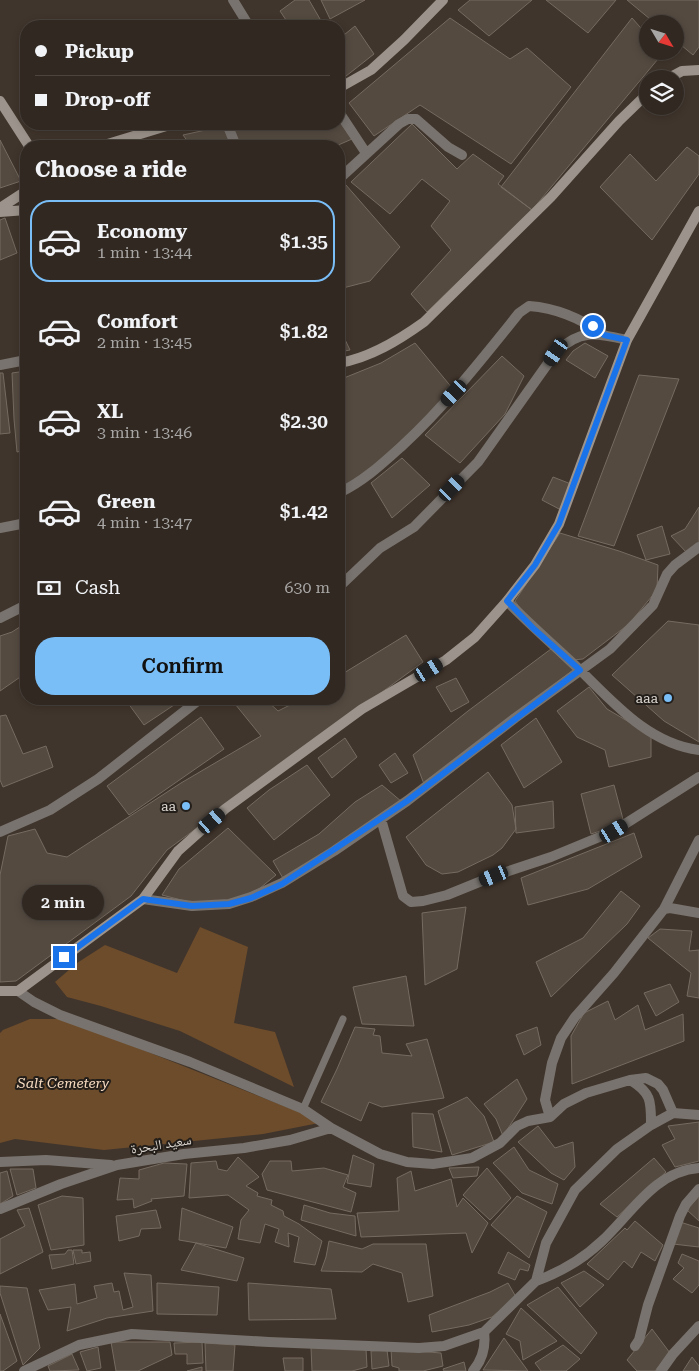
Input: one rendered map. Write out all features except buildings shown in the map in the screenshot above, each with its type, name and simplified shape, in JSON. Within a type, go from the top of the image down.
[{"type":"street","points":[[233,0],[245,20]]},
{"type":"street","points":[[345,85],[371,70],[443,0]]},
{"type":"street","points":[[684,71],[699,70]]},
{"type":"street","points":[[0,101],[25,140]]},
{"type":"street","points":[[345,361],[379,350],[424,322],[551,197],[619,121],[639,102]]},
{"type":"street","points":[[345,173],[399,124],[408,119],[416,119],[448,147],[462,155]]},
{"type":"street","points":[[345,121],[366,153]]},
{"type":"street","points":[[123,140],[154,130]]},
{"type":"street","points":[[0,208],[20,195]]},
{"type":"street","points":[[0,212],[20,210]]},
{"type":"street","points":[[0,991],[18,990],[143,899],[178,851],[225,809],[362,710],[446,660],[475,637],[507,601],[535,565],[559,524],[627,340],[699,211]]},
{"type":"street","points":[[345,490],[372,473],[428,421],[466,379],[519,313],[529,306],[556,310],[593,326],[604,335]]},
{"type":"street","points":[[345,581],[380,548],[414,527],[478,462],[556,352],[573,338],[586,334],[604,335],[627,340]]},
{"type":"street","points":[[0,365],[20,361]]},
{"type":"street","points":[[0,528],[20,524]]},
{"type":"street","points":[[143,899],[192,906],[229,904],[251,898],[282,884],[407,801],[610,649],[653,605],[667,574],[675,565],[699,547]]},
{"type":"street","points":[[507,601],[534,629],[620,709],[650,732],[670,743],[699,750]]},
{"type":"street","points":[[0,618],[20,608]]},
{"type":"street","points":[[0,832],[50,810],[98,779],[192,705]]},
{"type":"street","points":[[381,819],[403,896],[411,902],[423,901],[447,895],[494,876],[551,857],[614,831],[699,777]]},
{"type":"street","points":[[550,1117],[545,1100],[552,1063],[561,1038],[575,1017],[614,973],[664,909],[699,840]]},
{"type":"street","points":[[664,909],[670,908],[699,913]]},
{"type":"street","points":[[18,990],[34,1002],[60,1015],[190,1062],[302,1109],[380,1154],[407,1162],[433,1164],[472,1158],[500,1142],[517,1126],[550,1117],[564,1104],[586,1093],[630,1080],[646,1078],[658,1084],[663,1090],[673,1113]]},
{"type":"street","points":[[630,1080],[642,1087],[651,1102],[650,1125]]},
{"type":"street","points":[[536,1282],[546,1243],[575,1190],[617,1149],[650,1125],[673,1113],[699,1115]]},
{"type":"street","name":"سعيد البحرة","points":[[0,1209],[61,1184],[117,1165],[184,1154],[244,1148],[290,1140],[332,1128]]},
{"type":"street","points":[[0,1162],[46,1160],[117,1165]]},
{"type":"street","points":[[24,1371],[79,1345],[132,1334],[419,1348],[444,1346],[484,1332],[536,1282],[563,1270],[588,1253],[658,1184],[683,1172],[699,1168]]},
{"type":"street","points":[[635,1346],[639,1340],[648,1305],[680,1216],[686,1204],[699,1189]]},
{"type":"street","points":[[661,1371],[673,1354],[699,1326]]},
{"type":"street","points":[[473,1371],[482,1357],[485,1340],[484,1332]]},
{"type":"lane","points":[[302,1109],[342,1019]]},
{"type":"green space","points":[[200,927],[248,947],[234,1023],[275,1032],[294,1087],[180,1031],[67,997],[55,982],[77,963],[105,945],[177,973]]},
{"type":"green space","name":"Salt Cemetery","points":[[30,1019],[65,1019],[324,1122],[263,1134],[104,1150],[15,1139],[0,1143],[0,1033]]},
{"type":"place","name":"aaa","points":[[668,698]]},
{"type":"place","name":"aa","points":[[186,806]]},
{"type":"route","points":[[64,957],[143,899],[192,906],[229,904],[251,898],[282,884],[407,801],[580,670],[534,629],[507,601],[535,565],[559,524],[627,340],[604,335],[593,326]]}]
